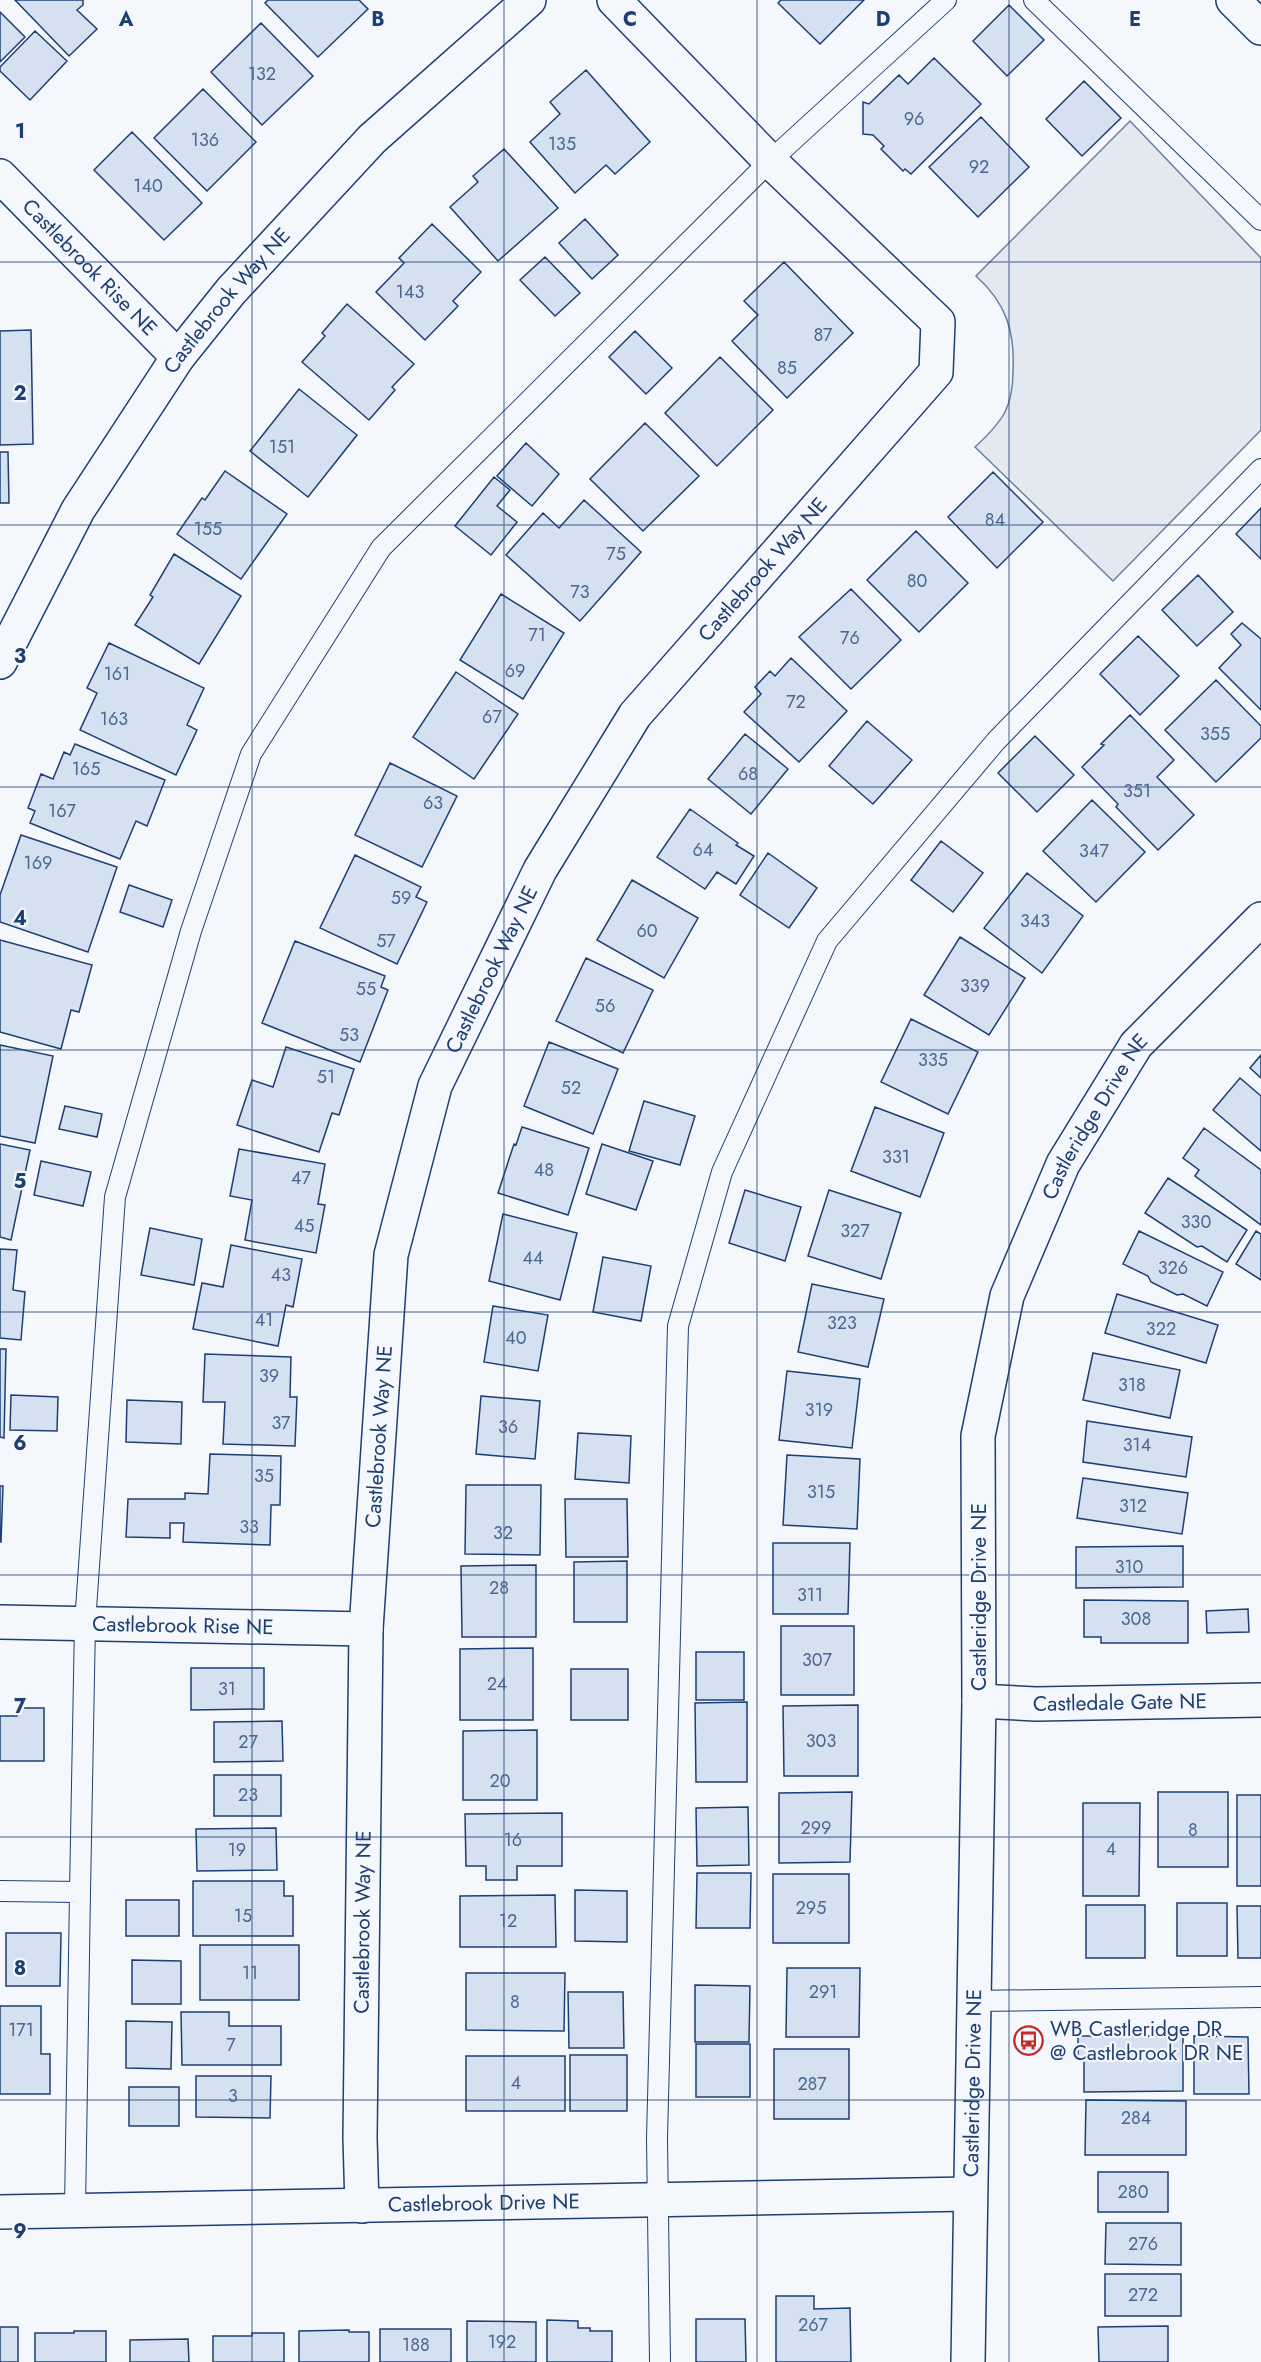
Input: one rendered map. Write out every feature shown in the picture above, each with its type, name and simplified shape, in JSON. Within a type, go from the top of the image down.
[{"type":"street","name":"Castlebrook Way NE","points":[[0,662],[78,510],[178,357],[231,291],[372,139],[529,0]]},
{"type":"street","name":"Castlebrook Way NE","points":[[362,2206],[360,2138],[366,1629],[391,1255],[435,1086],[540,870],[636,715],[936,372],[938,322],[770,161],[614,0]]},
{"type":"street","points":[[1233,0],[1261,28]]},
{"type":"street","name":"Castlebrook Rise NE","points":[[0,176],[178,357]]},
{"type":"street","name":"Castleridge Drive NE","points":[[968,2362],[979,1701],[978,1436],[1007,1296],[1063,1164],[1136,1045],[1261,919]]},
{"type":"street","name":"Castlebrook Rise NE","points":[[0,1622],[366,1629]]},
{"type":"street","name":"Castledale Gate NE","points":[[979,1701],[1036,1704],[1261,1700]]},
{"type":"street","name":"Castlebrook Drive NE","points":[[0,2212],[969,2194]]},
{"type":"lane","points":[[75,2210],[85,1623],[115,1197],[190,931],[251,754],[381,548],[770,161],[946,0]]},
{"type":"lane","points":[[1034,0],[1261,220]]},
{"type":"lane","points":[[660,2362],[657,2138],[678,1326],[722,1172],[827,941],[996,741],[1261,469]]},
{"type":"lane","points":[[0,1891],[80,1892]]},
{"type":"lane","points":[[973,2001],[1261,1997]]},
{"type":"shaded area","points":[[1130,121],[1261,258],[1261,430],[1113,581],[975,447],[995,426],[1007,407],[1012,387],[1013,357],[1007,319],[995,297],[976,276]]},
{"type":"building","points":[[15,0],[83,0],[83,5],[77,10],[97,29],[69,56]]},
{"type":"building","points":[[268,0],[359,0],[368,9],[318,57],[265,3]]},
{"type":"building","points":[[781,0],[864,0],[820,44],[778,3]]},
{"type":"building","points":[[1009,5],[1044,40],[1007,76],[973,41]]},
{"type":"building","points":[[0,12],[25,37],[0,62]]},
{"type":"building","points":[[261,23],[313,76],[262,125],[211,72]]},
{"type":"building","points":[[35,31],[67,61],[30,100],[0,71],[0,67]]},
{"type":"building","points":[[934,58],[981,104],[911,174],[905,169],[903,171],[881,149],[884,146],[873,135],[863,134],[863,102],[869,104],[899,75],[908,84]]},
{"type":"building","points":[[586,70],[650,142],[615,174],[606,165],[575,193],[530,142],[560,114],[550,102]]},
{"type":"building","points":[[1084,81],[1121,118],[1082,156],[1046,119]]},
{"type":"building","points":[[203,89],[256,142],[207,191],[154,138]]},
{"type":"building","points":[[981,117],[1029,167],[978,217],[929,167]]},
{"type":"building","points":[[132,132],[202,203],[164,240],[94,170]]},
{"type":"building","points":[[504,149],[558,208],[498,261],[450,207],[478,182],[473,176]]},
{"type":"building","points":[[585,219],[618,255],[592,279],[559,243]]},
{"type":"building","points":[[432,224],[481,272],[453,301],[458,306],[425,340],[376,292],[404,263],[399,258]]},
{"type":"building","points":[[545,257],[580,293],[555,316],[520,280]]},
{"type":"building","points":[[784,262],[853,333],[787,398],[732,341],[758,315],[744,301]]},
{"type":"building","points":[[347,304],[414,364],[392,387],[395,390],[369,420],[302,362],[325,336],[322,333]]},
{"type":"building","points":[[31,330],[33,444],[0,445],[0,331]]},
{"type":"building","points":[[635,331],[672,368],[646,394],[609,357]]},
{"type":"building","points":[[720,357],[773,410],[717,466],[665,413]]},
{"type":"building","points":[[299,389],[357,435],[308,497],[250,451]]},
{"type":"building","points":[[645,423],[699,476],[643,531],[590,479]]},
{"type":"building","points":[[526,443],[559,474],[532,506],[497,476]]},
{"type":"building","points":[[0,452],[8,452],[9,503],[0,503]]},
{"type":"building","points":[[225,471],[287,514],[241,579],[177,534],[202,498],[205,500]]},
{"type":"building","points":[[993,472],[1043,522],[997,568],[948,517]]},
{"type":"building","points":[[494,477],[510,490],[497,506],[517,522],[491,555],[455,526]]},
{"type":"building","points":[[584,500],[641,552],[580,621],[506,555],[543,513],[559,528]]},
{"type":"building","points":[[1261,508],[1261,559],[1236,534]]},
{"type":"building","points":[[916,531],[968,583],[919,632],[867,580]]},
{"type":"building","points":[[174,554],[241,596],[199,664],[135,625],[153,597],[150,595]]},
{"type":"building","points":[[1198,575],[1233,612],[1197,646],[1162,610]]},
{"type":"building","points":[[851,589],[901,640],[851,689],[799,637]]},
{"type":"building","points":[[501,594],[564,633],[523,699],[460,660]]},
{"type":"building","points":[[1242,623],[1261,639],[1261,710],[1219,668],[1241,645],[1231,634]]},
{"type":"building","points":[[1138,636],[1179,676],[1140,715],[1100,674]]},
{"type":"building","points":[[109,643],[204,688],[187,725],[197,730],[176,775],[80,730],[97,693],[87,688]]},
{"type":"building","points":[[791,658],[847,711],[799,762],[744,712],[761,694],[755,687],[770,671],[775,676]]},
{"type":"building","points":[[456,672],[518,714],[474,779],[413,737]]},
{"type":"building","points":[[1216,680],[1261,726],[1261,738],[1216,782],[1165,730]]},
{"type":"building","points":[[1130,715],[1174,760],[1157,777],[1194,815],[1158,850],[1116,807],[1118,804],[1082,767]]},
{"type":"building","points":[[867,721],[912,760],[873,804],[829,766]]},
{"type":"building","points":[[745,734],[788,769],[751,814],[708,779]]},
{"type":"building","points":[[1035,736],[1074,775],[1037,812],[998,773]]},
{"type":"building","points":[[75,744],[165,780],[147,826],[136,821],[120,859],[30,823],[35,811],[28,808],[41,774],[53,779],[64,752],[70,755]]},
{"type":"building","points":[[390,763],[457,796],[422,867],[355,835]]},
{"type":"building","points":[[1092,800],[1145,852],[1096,902],[1043,851]]},
{"type":"building","points":[[690,809],[754,856],[736,884],[717,872],[705,889],[657,857]]},
{"type":"building","points":[[21,835],[117,867],[88,952],[0,922],[0,895]]},
{"type":"building","points":[[941,841],[983,873],[953,912],[911,880]]},
{"type":"building","points":[[768,853],[817,888],[789,928],[740,895]]},
{"type":"building","points":[[355,855],[421,887],[416,897],[427,902],[397,964],[320,928]]},
{"type":"building","points":[[1027,873],[1083,916],[1042,973],[984,928]]},
{"type":"building","points":[[632,880],[698,918],[664,978],[597,940]]},
{"type":"building","points":[[129,885],[172,900],[163,927],[120,912]]},
{"type":"building","points":[[960,937],[1025,978],[989,1035],[924,995]]},
{"type":"building","points":[[0,940],[92,965],[79,1012],[71,1010],[61,1049],[0,1032]]},
{"type":"building","points":[[295,941],[385,976],[381,987],[388,990],[360,1062],[262,1023]]},
{"type":"building","points":[[586,958],[653,990],[623,1053],[556,1021]]},
{"type":"building","points":[[911,1019],[978,1052],[948,1114],[881,1082]]},
{"type":"building","points":[[549,1042],[618,1069],[593,1134],[524,1106]]},
{"type":"building","points":[[0,1045],[53,1056],[35,1143],[0,1136]]},
{"type":"building","points":[[286,1047],[354,1069],[339,1115],[332,1113],[319,1152],[237,1125],[252,1080],[273,1087]]},
{"type":"building","points":[[1261,1055],[1261,1078],[1250,1068]]},
{"type":"building","points":[[1240,1078],[1261,1096],[1261,1151],[1213,1110]]},
{"type":"building","points":[[644,1101],[695,1116],[680,1165],[629,1151]]},
{"type":"building","points":[[65,1106],[102,1114],[97,1137],[59,1129]]},
{"type":"building","points":[[875,1107],[944,1133],[920,1197],[851,1171]]},
{"type":"building","points":[[522,1127],[589,1148],[568,1215],[498,1193]]},
{"type":"building","points":[[1204,1128],[1261,1170],[1261,1225],[1195,1176],[1199,1170],[1183,1158]]},
{"type":"building","points":[[0,1144],[30,1150],[11,1240],[0,1237]]},
{"type":"building","points":[[602,1144],[653,1161],[636,1210],[586,1194]]},
{"type":"building","points":[[239,1149],[325,1164],[318,1204],[325,1205],[316,1253],[245,1240],[252,1200],[230,1196]]},
{"type":"building","points":[[41,1161],[91,1172],[83,1206],[34,1195]]},
{"type":"building","points":[[1168,1178],[1247,1230],[1227,1262],[1202,1246],[1197,1247],[1145,1213]]},
{"type":"building","points":[[745,1190],[801,1207],[785,1261],[729,1243]]},
{"type":"building","points":[[829,1190],[901,1213],[881,1279],[808,1256]]},
{"type":"building","points":[[503,1214],[577,1233],[560,1300],[489,1281]]},
{"type":"building","points":[[150,1228],[202,1239],[194,1285],[141,1275]]},
{"type":"building","points":[[1139,1231],[1223,1272],[1207,1306],[1151,1282],[1148,1276],[1123,1264]]},
{"type":"building","points":[[1256,1231],[1261,1234],[1261,1280],[1236,1264]]},
{"type":"building","points":[[231,1245],[302,1259],[293,1307],[286,1305],[278,1346],[193,1329],[202,1283],[223,1287]]},
{"type":"building","points":[[0,1249],[17,1250],[13,1290],[25,1292],[21,1340],[0,1338]]},
{"type":"building","points":[[603,1257],[651,1266],[641,1321],[593,1312]]},
{"type":"building","points":[[812,1284],[884,1299],[868,1367],[798,1352]]},
{"type":"building","points":[[1117,1294],[1218,1325],[1206,1363],[1105,1333]]},
{"type":"building","points":[[493,1306],[548,1315],[538,1371],[484,1362]]},
{"type":"building","points":[[0,1349],[6,1349],[4,1438],[0,1437]]},
{"type":"building","points":[[1093,1353],[1180,1370],[1170,1418],[1083,1400]]},
{"type":"building","points":[[205,1354],[291,1357],[290,1397],[297,1397],[295,1446],[223,1444],[225,1402],[203,1402]]},
{"type":"building","points":[[787,1371],[860,1379],[852,1448],[779,1440]]},
{"type":"building","points":[[11,1395],[58,1397],[57,1431],[10,1430]]},
{"type":"building","points":[[481,1396],[540,1401],[535,1459],[476,1454]]},
{"type":"building","points":[[127,1400],[182,1402],[181,1444],[126,1442]]},
{"type":"building","points":[[1087,1421],[1192,1437],[1186,1477],[1083,1462]]},
{"type":"building","points":[[578,1433],[631,1436],[629,1483],[575,1479]]},
{"type":"building","points":[[210,1454],[281,1456],[280,1505],[271,1505],[270,1545],[183,1542],[184,1523],[170,1523],[170,1538],[126,1537],[128,1499],[185,1499],[185,1493],[208,1494]]},
{"type":"building","points":[[787,1455],[860,1459],[857,1529],[783,1525]]},
{"type":"building","points":[[1083,1478],[1188,1493],[1182,1534],[1077,1518]]},
{"type":"building","points":[[466,1485],[541,1485],[540,1555],[465,1554]]},
{"type":"building","points":[[0,1486],[3,1486],[1,1542],[0,1542]]},
{"type":"building","points":[[565,1499],[627,1499],[628,1557],[566,1557]]},
{"type":"building","points":[[773,1543],[850,1543],[848,1614],[773,1614]]},
{"type":"building","points":[[1183,1546],[1183,1587],[1076,1588],[1076,1547]]},
{"type":"building","points":[[627,1561],[627,1622],[574,1622],[574,1562]]},
{"type":"building","points":[[536,1565],[536,1637],[462,1637],[461,1566]]},
{"type":"building","points":[[1084,1600],[1188,1601],[1188,1643],[1101,1643],[1101,1637],[1084,1637]]},
{"type":"building","points":[[1248,1609],[1249,1632],[1207,1633],[1206,1611]]},
{"type":"building","points":[[781,1626],[854,1626],[854,1695],[781,1695]]},
{"type":"building","points":[[533,1648],[533,1720],[460,1720],[460,1649]]},
{"type":"building","points":[[696,1652],[744,1652],[744,1700],[696,1700]]},
{"type":"building","points":[[191,1668],[264,1668],[264,1709],[191,1710]]},
{"type":"building","points":[[571,1669],[628,1669],[628,1720],[571,1720]]},
{"type":"building","points":[[747,1702],[747,1782],[696,1782],[695,1703]]},
{"type":"building","points":[[858,1705],[858,1776],[784,1776],[783,1706]]},
{"type":"building","points":[[17,1708],[44,1708],[44,1761],[0,1761],[0,1716],[17,1716]]},
{"type":"building","points":[[282,1721],[283,1761],[214,1762],[214,1722]]},
{"type":"building","points":[[537,1730],[537,1800],[463,1800],[463,1731]]},
{"type":"building","points":[[214,1775],[281,1775],[281,1816],[214,1816]]},
{"type":"building","points":[[852,1792],[850,1862],[779,1863],[779,1793]]},
{"type":"building","points":[[1158,1792],[1228,1792],[1228,1867],[1158,1867]]},
{"type":"building","points":[[1237,1795],[1261,1795],[1261,1886],[1237,1886]]},
{"type":"building","points":[[1083,1803],[1140,1803],[1139,1896],[1083,1896]]},
{"type":"building","points":[[748,1807],[749,1865],[697,1866],[696,1808]]},
{"type":"building","points":[[562,1813],[562,1866],[517,1866],[517,1880],[486,1880],[486,1866],[466,1866],[465,1814]]},
{"type":"building","points":[[276,1828],[277,1870],[197,1871],[196,1829]]},
{"type":"building","points":[[697,1873],[751,1873],[750,1928],[696,1928]]},
{"type":"building","points":[[773,1874],[849,1874],[849,1943],[773,1943]]},
{"type":"building","points":[[193,1881],[284,1881],[284,1896],[293,1896],[293,1936],[193,1936]]},
{"type":"building","points":[[575,1890],[627,1891],[627,1942],[575,1941]]},
{"type":"building","points":[[555,1895],[556,1947],[460,1947],[460,1896]]},
{"type":"building","points":[[126,1900],[179,1900],[179,1936],[126,1936]]},
{"type":"building","points":[[1177,1903],[1227,1903],[1227,1956],[1177,1956]]},
{"type":"building","points":[[1086,1905],[1145,1905],[1145,1958],[1086,1958]]},
{"type":"building","points":[[1237,1906],[1261,1906],[1261,1958],[1238,1958]]},
{"type":"building","points":[[6,1933],[61,1933],[60,1986],[6,1986]]},
{"type":"building","points":[[200,1945],[299,1945],[299,2000],[200,2000]]},
{"type":"building","points":[[132,1960],[181,1961],[181,2004],[132,2004]]},
{"type":"building","points":[[787,1968],[860,1968],[859,2037],[786,2037]]},
{"type":"building","points":[[466,1973],[565,1973],[564,2031],[466,2030]]},
{"type":"building","points":[[695,1985],[750,1986],[749,2042],[695,2042]]},
{"type":"building","points":[[568,1992],[623,1992],[624,2048],[569,2048]]},
{"type":"building","points":[[0,2006],[41,2006],[41,2054],[50,2054],[50,2094],[0,2094]]},
{"type":"building","points":[[181,2012],[229,2012],[229,2026],[281,2026],[281,2065],[182,2065]]},
{"type":"building","points":[[126,2021],[172,2022],[171,2069],[126,2068]]},
{"type":"building","points":[[1078,2036],[1183,2036],[1183,2091],[1084,2092],[1084,2060],[1078,2060]]},
{"type":"building","points":[[1194,2036],[1248,2037],[1249,2094],[1194,2094]]},
{"type":"building","points":[[696,2044],[750,2044],[750,2097],[696,2097]]},
{"type":"building","points":[[774,2049],[849,2049],[849,2119],[774,2119]]},
{"type":"building","points":[[570,2055],[627,2055],[627,2111],[570,2111]]},
{"type":"building","points":[[466,2056],[565,2056],[565,2111],[466,2111]]},
{"type":"building","points":[[196,2076],[271,2076],[270,2118],[196,2117]]},
{"type":"building","points":[[129,2087],[179,2087],[179,2126],[129,2126]]},
{"type":"building","points":[[1086,2100],[1186,2101],[1186,2155],[1085,2155]]},
{"type":"building","points":[[1098,2172],[1168,2172],[1168,2212],[1098,2212]]},
{"type":"building","points":[[1106,2223],[1181,2223],[1181,2265],[1105,2264]]},
{"type":"building","points":[[1105,2274],[1181,2274],[1181,2316],[1105,2316]]},
{"type":"building","points":[[776,2296],[814,2296],[814,2309],[850,2308],[851,2362],[776,2362]]},
{"type":"building","points":[[696,2319],[745,2319],[746,2362],[696,2362]]},
{"type":"building","points":[[547,2320],[578,2321],[578,2328],[590,2328],[590,2331],[612,2331],[612,2362],[547,2362]]},
{"type":"building","points":[[467,2321],[536,2322],[536,2362],[467,2362]]},
{"type":"building","points":[[1168,2326],[1168,2362],[1099,2362],[1098,2327]]},
{"type":"building","points":[[0,2327],[18,2327],[18,2362],[0,2362]]},
{"type":"building","points":[[380,2329],[451,2329],[451,2362],[380,2362]]},
{"type":"building","points":[[349,2330],[349,2332],[369,2332],[369,2362],[299,2362],[299,2331]]},
{"type":"building","points":[[74,2331],[106,2331],[106,2362],[35,2362],[35,2333],[74,2333]]},
{"type":"building","points":[[252,2333],[284,2333],[284,2362],[213,2362],[213,2336],[252,2336]]},
{"type":"building","points":[[188,2339],[189,2362],[130,2362],[130,2340]]},
{"type":"place","name":"WB Castleridge DR @ Castlebrook DR NE","points":[[1029,2041]]}]
